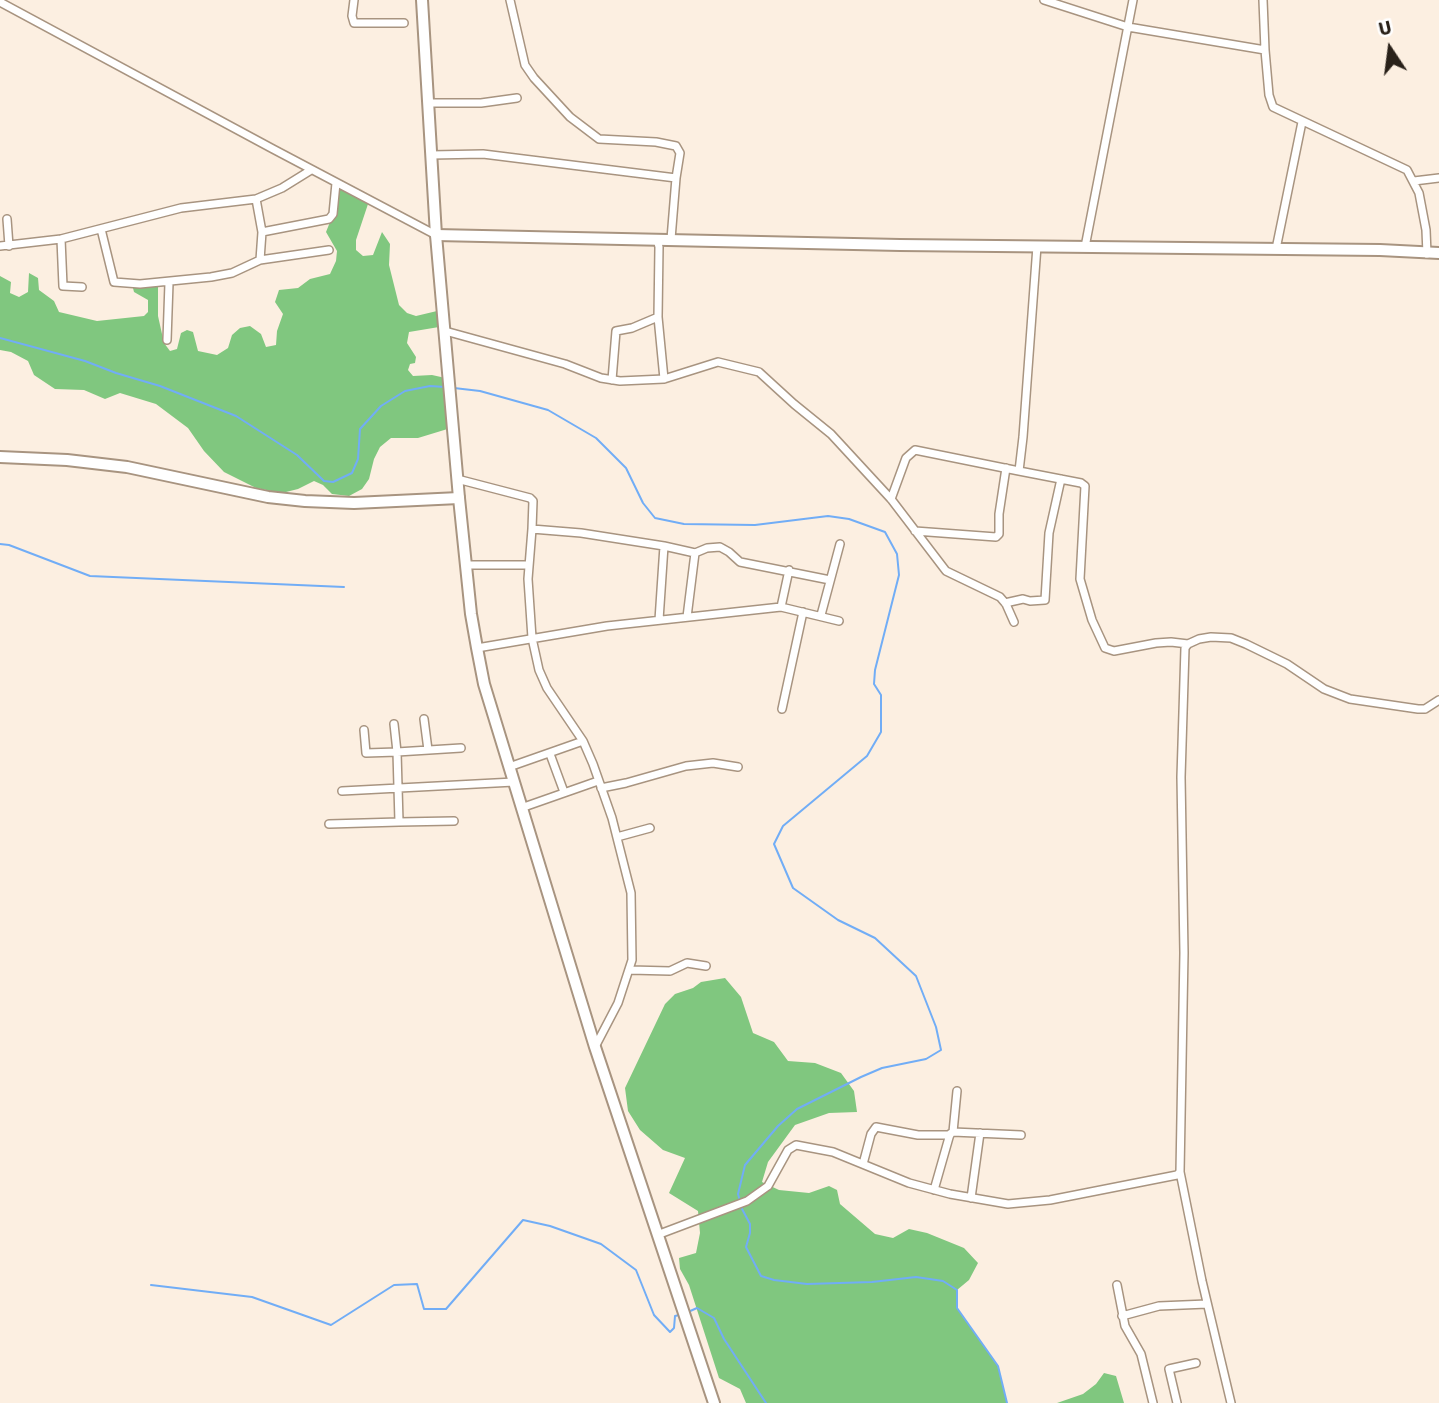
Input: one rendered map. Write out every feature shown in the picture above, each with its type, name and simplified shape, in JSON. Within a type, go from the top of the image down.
[{"type":"main road","points":[[422,0],[436,235],[457,479],[466,565],[484,684],[595,1048],[714,1403]]},
{"type":"main road","points":[[436,235],[1433,253]]},
{"type":"main road","points":[[0,457],[66,460],[127,467],[268,497],[305,501],[377,502],[459,498]]},
{"type":"street","points":[[354,0],[352,16],[355,23],[404,23]]},
{"type":"street","points":[[510,0],[525,65],[570,117],[599,139],[656,142],[676,146],[680,153],[671,239]]},
{"type":"street","points":[[1044,0],[1128,27],[1265,50]]},
{"type":"street","points":[[1085,247],[1133,0]]},
{"type":"street","points":[[1263,0],[1271,104],[1302,122],[1407,170],[1419,193],[1433,253]]},
{"type":"street","points":[[0,2],[436,235]]},
{"type":"street","points":[[429,103],[481,103],[517,98]]},
{"type":"street","points":[[1276,249],[1302,122]]},
{"type":"street","points":[[431,155],[483,154],[676,178]]},
{"type":"street","points":[[7,219],[4,246],[61,239],[181,208],[256,199],[282,188],[311,170]]},
{"type":"street","points":[[1414,181],[1439,178]]},
{"type":"street","points":[[262,232],[329,219],[333,214],[336,183]]},
{"type":"street","points":[[256,199],[262,232],[260,260]]},
{"type":"street","points":[[101,229],[114,282],[169,283],[232,273],[260,260],[329,250]]},
{"type":"street","points":[[61,239],[63,286],[82,287]]},
{"type":"street","points":[[657,239],[658,317],[664,379]]},
{"type":"street","points":[[1019,471],[1024,437],[1037,246]]},
{"type":"street","points":[[167,340],[169,283]]},
{"type":"street","points":[[612,380],[617,331],[658,317]]},
{"type":"street","points":[[445,331],[565,364],[601,379],[664,379],[718,362],[759,372],[831,434],[891,499],[946,571],[1000,597],[1014,622]]},
{"type":"street","points":[[891,499],[906,458],[915,450],[1081,483],[1085,486],[1080,579],[1100,643],[1105,648],[1114,652],[1156,643],[1188,644],[1212,637],[1231,638],[1287,664],[1324,689],[1350,699],[1425,709],[1439,700]]},
{"type":"street","points":[[915,531],[994,538],[998,536],[1006,468]]},
{"type":"street","points":[[457,479],[530,498],[533,502],[529,565],[532,638],[539,670],[547,688],[583,741],[617,837],[631,893],[630,970],[618,1003],[595,1048]]},
{"type":"street","points":[[1005,603],[1023,599],[1045,600],[1051,525],[1061,479]]},
{"type":"street","points":[[532,529],[664,545],[695,553],[706,548],[720,547],[738,561],[830,580]]},
{"type":"street","points":[[821,615],[840,544]]},
{"type":"street","points":[[659,620],[664,545]]},
{"type":"street","points":[[687,617],[695,553]]},
{"type":"street","points":[[466,565],[529,565]]},
{"type":"street","points":[[781,607],[789,570]]},
{"type":"street","points":[[477,648],[659,620],[781,607],[839,621]]},
{"type":"street","points":[[782,709],[803,612]]},
{"type":"street","points":[[1188,644],[1184,652],[1181,777],[1184,953],[1180,1172],[1231,1403]]},
{"type":"street","points":[[424,719],[428,750]]},
{"type":"street","points":[[394,724],[399,822]]},
{"type":"street","points":[[364,730],[366,753],[461,748]]},
{"type":"street","points":[[509,767],[583,741]]},
{"type":"street","points":[[550,754],[564,792]]},
{"type":"street","points":[[521,808],[564,792],[599,784],[626,783],[686,766],[713,763],[738,767]]},
{"type":"street","points":[[342,791],[514,782]]},
{"type":"street","points":[[329,824],[454,821]]},
{"type":"street","points":[[617,837],[650,828]]},
{"type":"street","points":[[630,970],[670,971],[687,963],[706,966]]},
{"type":"street","points":[[934,1190],[952,1133],[957,1091]]},
{"type":"street","points":[[863,1164],[871,1134],[876,1127],[918,1135],[1021,1135]]},
{"type":"street","points":[[971,1198],[980,1133]]},
{"type":"street","points":[[657,1235],[747,1201],[772,1182],[792,1147],[802,1146],[833,1152],[909,1183],[1008,1204],[1032,1203],[1169,1178],[1180,1172]]},
{"type":"street","points":[[1117,1286],[1122,1316],[1128,1334],[1141,1354],[1153,1403]]},
{"type":"street","points":[[1122,1316],[1159,1306],[1207,1304]]},
{"type":"street","points":[[1177,1403],[1169,1369],[1196,1363]]},
{"type":"green space","points":[[339,184],[368,204],[356,240],[356,250],[363,256],[373,255],[382,232],[390,244],[389,265],[399,305],[407,313],[416,316],[437,311],[439,327],[409,332],[407,343],[416,357],[415,363],[410,364],[408,370],[413,376],[432,375],[450,379],[454,427],[418,438],[391,438],[380,447],[369,479],[362,489],[349,496],[332,494],[314,481],[282,493],[256,488],[224,472],[204,451],[188,428],[156,404],[120,393],[105,399],[84,390],[55,389],[34,375],[28,361],[11,352],[0,350],[0,276],[11,282],[10,293],[19,297],[28,292],[29,273],[38,278],[39,290],[54,301],[59,312],[97,321],[144,316],[148,312],[148,300],[134,292],[133,288],[151,284],[158,287],[158,316],[164,343],[170,351],[177,349],[181,333],[187,330],[193,332],[198,351],[217,355],[228,348],[232,335],[240,328],[250,326],[261,334],[266,347],[276,345],[277,331],[283,314],[275,302],[279,290],[298,288],[310,279],[330,274],[336,261],[337,251],[326,232]]},
{"type":"green space","points":[[725,978],[741,997],[753,1033],[774,1042],[788,1061],[815,1063],[841,1073],[854,1091],[857,1112],[829,1113],[795,1125],[768,1162],[762,1182],[779,1190],[809,1193],[829,1186],[837,1190],[840,1204],[875,1234],[893,1238],[909,1229],[964,1248],[978,1263],[969,1280],[957,1290],[957,1308],[998,1366],[1007,1403],[746,1403],[740,1389],[719,1378],[689,1285],[680,1269],[679,1258],[696,1253],[700,1233],[698,1211],[669,1193],[685,1158],[663,1150],[640,1130],[628,1111],[625,1088],[665,1004],[675,994],[701,982]]},
{"type":"green space","points":[[1104,1373],[1116,1376],[1124,1403],[1057,1403],[1083,1394],[1096,1384]]},
{"type":"waterway","points":[[0,338],[85,361],[160,386],[236,416],[297,455],[324,481],[333,482],[352,473],[358,459],[360,429],[381,406],[405,391],[430,386],[445,387]]},
{"type":"waterway","points":[[454,388],[480,391],[548,410],[596,438],[626,468],[643,503],[655,518],[684,524],[755,525],[828,516],[849,519],[885,532],[897,554],[899,575],[875,670],[874,684],[881,695],[881,732],[867,756],[783,826],[774,844],[793,888],[838,920],[875,938],[916,976],[936,1027],[941,1050],[926,1059],[882,1068],[797,1109],[778,1126],[745,1165],[738,1194],[740,1201]]},
{"type":"waterway","points":[[0,544],[90,576],[344,587]]},
{"type":"waterway","points":[[741,1207],[750,1224],[746,1247],[761,1276],[807,1284],[872,1282],[916,1277],[943,1281],[957,1290],[957,1308],[998,1366],[1007,1403]]},
{"type":"waterway","points":[[151,1285],[252,1297],[331,1325],[394,1285],[417,1284],[424,1309],[446,1309],[523,1220],[550,1226],[601,1244],[636,1270],[654,1315],[670,1332],[674,1328],[675,1316],[679,1315]]},
{"type":"waterway","points":[[688,1312],[697,1308],[714,1318],[724,1339],[766,1403]]}]
